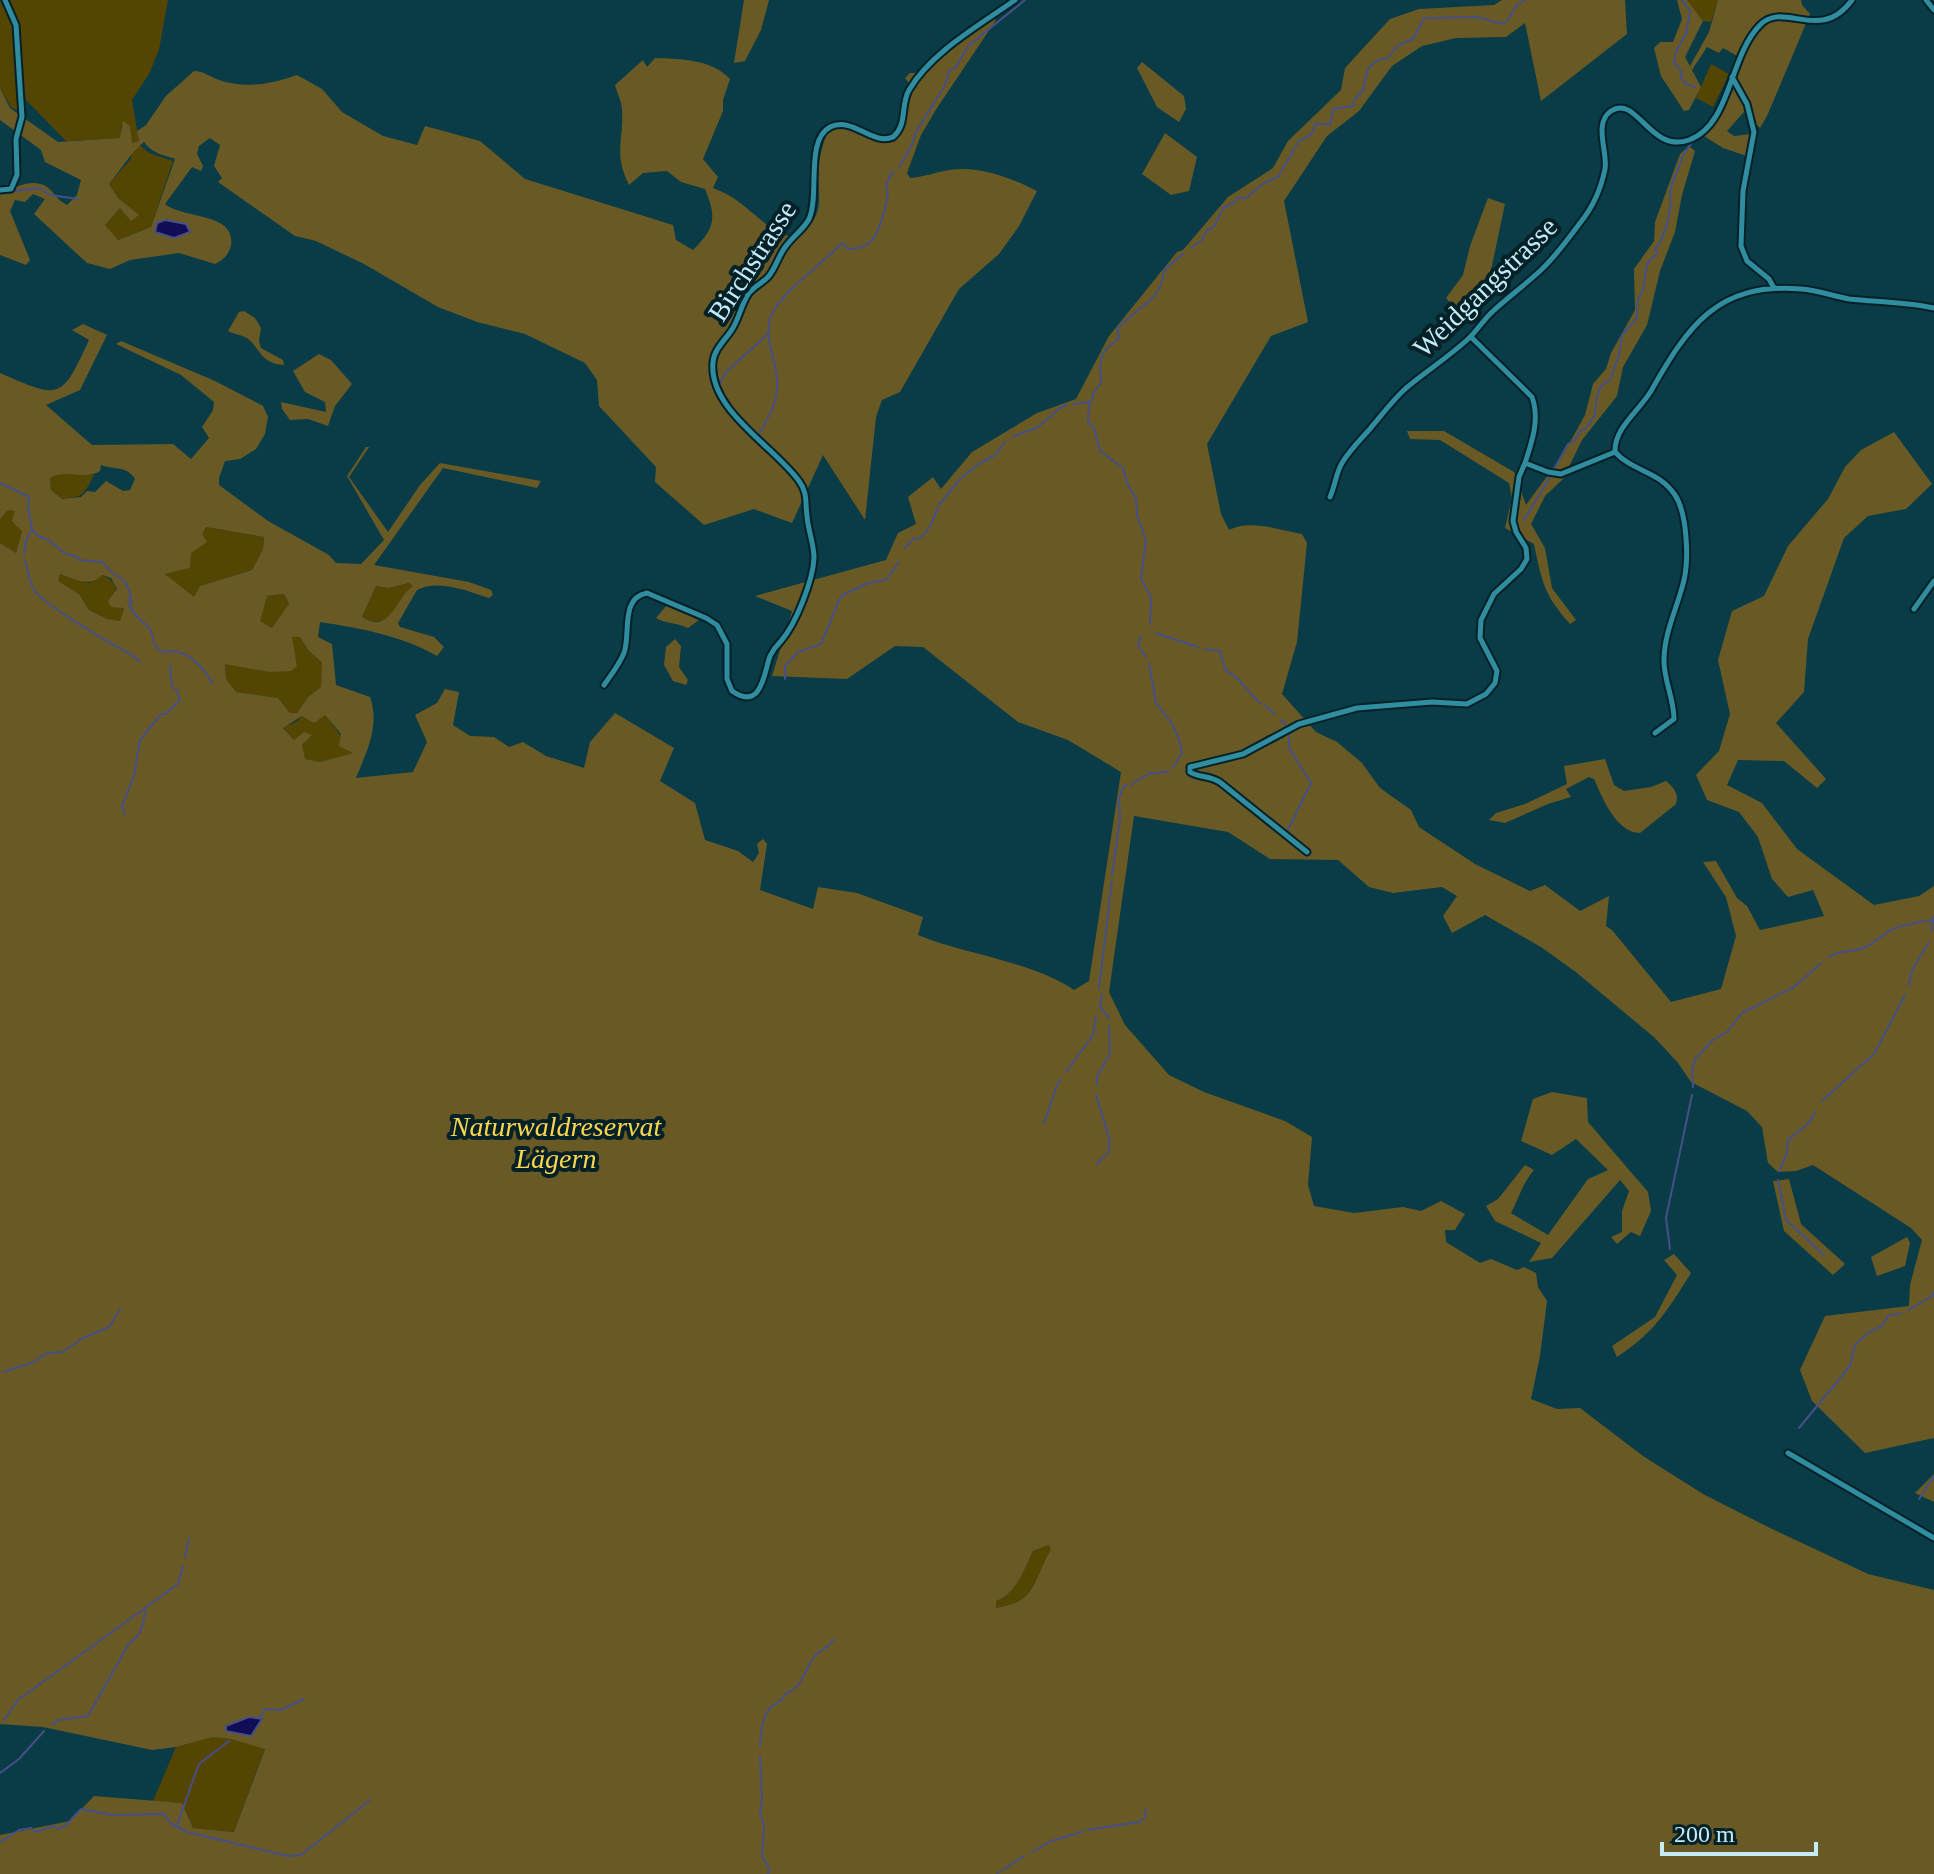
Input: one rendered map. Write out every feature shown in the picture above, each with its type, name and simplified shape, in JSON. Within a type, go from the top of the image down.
[{"type":"street","points":[[0,190],[11,189],[17,178],[22,117],[16,25],[5,0]]},
{"type":"street","name":"Birchstrasse","points":[[604,685],[625,649],[631,603],[637,596],[647,593],[715,623],[727,644],[728,686],[743,696],[758,691],[766,677],[774,648],[793,626],[811,573],[814,558],[806,511],[807,498],[793,474],[728,405],[714,378],[714,355],[734,326],[748,294],[768,277],[783,250],[809,219],[813,206],[817,147],[822,134],[832,127],[845,125],[879,139],[893,137],[901,128],[909,90],[920,77],[944,52],[1015,0]]},
{"type":"street","points":[[1774,288],[1769,279],[1747,261],[1741,246],[1743,191],[1754,135],[1747,104],[1731,76],[1753,33],[1765,20],[1779,16],[1805,21],[1829,19],[1841,13],[1852,0]]},
{"type":"street","points":[[1926,0],[1934,10]]},
{"type":"street","name":"Weidgangstrasse","points":[[1330,497],[1343,461],[1395,399],[1471,337],[1492,312],[1544,267],[1589,211],[1605,169],[1602,129],[1607,114],[1615,109],[1628,110],[1662,140],[1687,141],[1701,134],[1713,122],[1731,76]]},
{"type":"street","points":[[1615,452],[1618,433],[1642,407],[1683,338],[1696,323],[1730,299],[1750,291],[1805,289],[1848,298],[1934,308]]},
{"type":"street","points":[[1307,852],[1221,783],[1209,776],[1193,775],[1190,768],[1198,763],[1243,754],[1299,724],[1357,708],[1432,702],[1467,704],[1486,694],[1495,683],[1497,671],[1480,638],[1481,620],[1491,598],[1527,559],[1526,548],[1514,529],[1513,521],[1519,477],[1534,430],[1534,400],[1471,337]]},
{"type":"street","points":[[1525,463],[1561,474],[1615,452]]},
{"type":"street","points":[[1615,452],[1627,463],[1662,480],[1677,498],[1684,519],[1685,575],[1669,627],[1664,659],[1674,719],[1655,733]]},
{"type":"street","points":[[1914,609],[1934,581]]},
{"type":"street","points":[[1788,1453],[1934,1538]]},
{"type":"shaded area","points":[[0,0],[13,23],[20,112],[11,107],[0,88]]},
{"type":"shaded area","points":[[5,0],[168,0],[159,50],[149,74],[132,100],[139,141],[132,143],[121,125],[121,138],[66,141],[23,97],[16,24]]},
{"type":"shaded area","points":[[1687,0],[1718,0],[1711,22],[1703,21]]},
{"type":"shaded area","points":[[1711,64],[1729,74],[1713,107],[1696,98]]},
{"type":"shaded area","points":[[140,145],[149,153],[173,161],[151,227],[117,240],[105,225],[120,208],[138,215],[118,198],[109,184]]},
{"type":"shaded area","points":[[165,220],[186,224],[190,232],[174,238],[155,232],[157,223]]},
{"type":"shaded area","points":[[59,473],[94,475],[83,493],[62,499],[51,490],[50,478]]},
{"type":"shaded area","points":[[8,509],[16,511],[22,531],[16,553],[0,543],[0,519]]},
{"type":"shaded area","points":[[206,527],[264,537],[263,549],[252,570],[200,586],[194,598],[165,574],[189,568],[190,553]]},
{"type":"shaded area","points":[[60,574],[89,583],[102,575],[111,580],[116,588],[118,607],[124,608],[120,622],[89,610],[79,594],[57,581]]},
{"type":"shaded area","points":[[410,583],[413,586],[386,619],[371,621],[362,617],[376,586],[389,588]]},
{"type":"shaded area","points":[[284,594],[289,605],[272,628],[259,621],[267,596]]},
{"type":"shaded area","points":[[291,637],[300,637],[308,650],[323,662],[321,687],[308,697],[297,713],[290,713],[278,698],[236,692],[226,679],[225,663],[269,672],[297,666]]},
{"type":"shaded area","points":[[325,715],[354,753],[320,762],[304,759],[302,745],[311,736],[294,741],[283,727],[302,716]]},
{"type":"shaded area","points":[[1049,1545],[1052,1550],[1026,1596],[1016,1603],[996,1608],[996,1601],[1019,1580],[1033,1551]]},
{"type":"shaded area","points":[[249,1717],[262,1719],[251,1736],[226,1731],[226,1726]]},
{"type":"shaded area","points":[[212,1737],[265,1748],[234,1832],[193,1828],[182,1803],[153,1801],[176,1747]]},
{"type":"green space","points":[[744,0],[769,0],[761,30],[745,61],[734,63]]},
{"type":"green space","name":"Naturwaldreservat Lägern","points":[[1502,0],[1625,0],[1627,34],[1541,101],[1525,23],[1506,37],[1456,38],[1422,46],[1392,66],[1359,111],[1327,136],[1284,201],[1308,322],[1271,336],[1207,444],[1221,514],[1229,530],[1246,525],[1265,526],[1302,534],[1307,543],[1297,642],[1282,694],[1316,732],[1337,742],[1362,763],[1380,788],[1411,810],[1419,827],[1475,864],[1530,891],[1545,885],[1580,911],[1609,896],[1606,926],[1671,1002],[1721,989],[1736,936],[1726,897],[1703,862],[1716,861],[1760,930],[1824,916],[1813,890],[1788,897],[1772,879],[1758,837],[1739,812],[1707,800],[1696,775],[1719,751],[1730,714],[1718,660],[1732,611],[1764,596],[1788,546],[1828,499],[1845,467],[1861,450],[1894,432],[1932,484],[1906,509],[1868,516],[1844,538],[1808,639],[1804,692],[1776,723],[1826,779],[1817,788],[1784,761],[1738,760],[1727,785],[1762,803],[1797,849],[1874,905],[1919,896],[1934,886],[1934,1438],[1865,1453],[1812,1401],[1800,1370],[1825,1316],[1909,1306],[1910,1285],[1922,1240],[1911,1228],[1813,1165],[1796,1171],[1778,1172],[1768,1163],[1762,1127],[1747,1111],[1691,1082],[1655,1038],[1541,947],[1485,915],[1452,933],[1443,916],[1457,896],[1442,887],[1393,893],[1369,887],[1338,860],[1270,859],[1228,832],[1134,816],[1109,992],[1125,1025],[1169,1075],[1204,1092],[1285,1121],[1312,1137],[1308,1185],[1314,1206],[1354,1213],[1403,1207],[1421,1211],[1441,1201],[1465,1214],[1455,1230],[1445,1230],[1446,1242],[1480,1263],[1491,1259],[1517,1270],[1524,1267],[1536,1273],[1538,1287],[1547,1301],[1531,1399],[1557,1409],[1580,1408],[1643,1456],[1703,1494],[1770,1528],[1868,1574],[1934,1590],[1934,1874],[0,1874],[0,1835],[70,1821],[94,1796],[182,1803],[193,1828],[234,1832],[265,1749],[213,1737],[152,1750],[43,1727],[0,1724],[0,543],[16,553],[22,531],[12,521],[15,511],[8,510],[0,519],[0,373],[35,387],[56,389],[72,375],[89,340],[72,330],[83,324],[107,335],[80,390],[46,405],[92,445],[173,444],[191,459],[209,438],[202,427],[213,410],[214,402],[181,375],[116,344],[121,341],[215,381],[263,406],[268,417],[265,434],[256,449],[240,459],[225,461],[219,485],[268,521],[329,555],[336,563],[361,564],[384,540],[347,476],[366,447],[369,447],[349,477],[388,532],[420,485],[440,463],[541,481],[537,488],[443,468],[374,565],[469,582],[491,590],[493,595],[489,598],[443,586],[417,590],[398,623],[400,627],[434,637],[444,647],[437,656],[395,638],[320,622],[318,637],[332,644],[336,685],[370,697],[373,708],[371,738],[356,778],[413,772],[427,742],[415,715],[437,703],[445,689],[459,692],[453,725],[470,736],[494,737],[509,747],[523,742],[546,756],[584,768],[590,742],[615,713],[674,748],[660,781],[695,803],[705,840],[738,851],[753,862],[759,853],[757,844],[763,839],[767,844],[760,890],[813,909],[818,887],[857,893],[923,917],[918,935],[1019,965],[1074,990],[1089,981],[1121,772],[1068,740],[1018,722],[923,647],[895,646],[847,679],[772,676],[792,611],[755,596],[886,560],[898,533],[916,524],[908,497],[933,477],[941,489],[972,452],[1037,413],[1076,399],[1109,336],[1177,252],[1183,250],[1228,197],[1273,168],[1288,141],[1341,90],[1345,68],[1390,19],[1419,9],[1494,5]],"holes":[[[101,465],[124,470],[135,479],[130,490],[123,491],[106,481],[95,492],[87,491],[81,497],[62,499],[51,490],[50,478],[56,475],[94,474],[100,471]],[[206,527],[264,537],[263,549],[252,570],[200,586],[194,597],[165,574],[190,568],[191,553],[207,542],[202,534]],[[60,574],[87,582],[102,575],[111,578],[117,589],[108,601],[111,607],[124,608],[120,621],[107,619],[89,610],[79,594],[58,581]],[[409,583],[413,586],[386,619],[379,622],[362,617],[376,586],[389,588]],[[284,594],[289,604],[272,628],[260,621],[267,596]],[[292,637],[300,637],[308,650],[322,662],[321,687],[308,697],[297,713],[290,713],[278,698],[236,692],[226,679],[225,664],[269,672],[291,671],[297,666]],[[325,715],[341,734],[339,746],[353,753],[320,762],[305,759],[302,745],[312,735],[304,732],[294,740],[283,728],[302,716],[314,723]],[[1049,1545],[1051,1550],[1026,1596],[1016,1603],[996,1608],[996,1601],[1015,1587],[1033,1551]]]},
{"type":"green space","points":[[1677,0],[1687,0],[1703,21],[1685,57],[1701,87],[1689,110],[1684,111],[1661,76],[1654,48],[1660,42],[1673,42],[1682,19]]},
{"type":"green space","points":[[1718,0],[1801,0],[1810,14],[1760,128],[1744,112],[1727,131],[1734,136],[1752,134],[1747,156],[1723,148],[1704,136],[1722,108],[1741,58],[1723,48],[1719,53],[1707,47],[1692,70],[1690,66],[1709,32]]},
{"type":"green space","points":[[993,18],[996,20],[921,135],[907,173],[910,178],[971,169],[1006,177],[1037,191],[1019,226],[999,254],[959,289],[900,392],[882,400],[876,417],[865,520],[823,455],[792,523],[754,509],[704,525],[655,482],[656,467],[599,406],[597,380],[585,363],[525,334],[477,322],[438,307],[364,264],[316,241],[295,236],[218,182],[222,178],[214,166],[220,145],[210,138],[199,146],[197,154],[203,166],[201,171],[192,167],[165,204],[217,221],[225,227],[230,234],[231,245],[223,259],[215,264],[179,253],[130,260],[110,269],[87,263],[34,214],[45,199],[33,194],[25,202],[15,200],[10,211],[30,260],[26,265],[0,255],[0,191],[29,183],[41,184],[67,205],[77,195],[81,180],[45,162],[41,150],[0,120],[0,88],[10,108],[58,142],[120,138],[123,121],[130,126],[132,143],[139,141],[137,131],[146,125],[166,96],[194,71],[229,83],[249,85],[297,75],[322,89],[342,112],[383,136],[417,145],[425,126],[480,141],[525,179],[673,225],[676,240],[693,250],[712,222],[705,189],[681,182],[667,171],[643,173],[629,185],[621,164],[622,107],[615,85],[643,60],[647,67],[655,58],[695,61],[714,67],[730,79],[723,111],[703,159],[718,177],[713,188],[738,201],[775,231],[797,239],[817,212],[819,160],[827,134],[843,125],[876,137],[897,132],[907,109],[908,82],[905,78],[910,73],[916,73],[934,55],[945,54]],"holes":[[[144,142],[158,154],[175,159],[151,227],[118,240],[105,225],[120,208],[131,221],[139,215],[118,198],[109,184]]]},
{"type":"green space","points":[[1142,62],[1184,96],[1186,109],[1179,122],[1157,107],[1137,68]]},
{"type":"green space","points":[[1165,133],[1197,157],[1189,191],[1171,195],[1142,174]]},
{"type":"green space","points":[[1689,146],[1695,151],[1647,325],[1623,367],[1617,396],[1582,440],[1563,479],[1545,496],[1531,524],[1545,548],[1552,588],[1576,620],[1570,624],[1545,587],[1534,544],[1505,528],[1512,498],[1509,483],[1440,440],[1410,439],[1407,431],[1444,431],[1514,472],[1526,505],[1564,453],[1585,415],[1593,384],[1606,369],[1611,353],[1635,310],[1634,269],[1654,241],[1655,222],[1680,154]]},
{"type":"green space","points":[[1488,198],[1505,204],[1490,275],[1463,307],[1454,307],[1446,298],[1463,275]]},
{"type":"green space","points":[[244,311],[255,318],[261,328],[261,348],[283,360],[284,365],[270,362],[247,338],[228,331],[239,312]]},
{"type":"green space","points":[[319,354],[331,360],[352,384],[335,406],[328,426],[308,419],[290,420],[281,402],[326,412],[325,402],[305,392],[293,371]]},
{"type":"green space","points":[[667,605],[699,620],[688,628],[656,618]]},
{"type":"green space","points":[[675,639],[681,646],[679,667],[688,680],[686,685],[673,681],[664,665],[666,647]]},
{"type":"green space","points":[[1605,759],[1614,785],[1624,791],[1666,781],[1675,791],[1676,804],[1640,833],[1631,831],[1617,821],[1594,779],[1589,777],[1566,789],[1571,797],[1505,823],[1489,820],[1496,813],[1525,804],[1567,784],[1564,766]]},
{"type":"green space","points":[[1552,1092],[1587,1098],[1588,1122],[1648,1192],[1651,1211],[1640,1236],[1631,1232],[1617,1244],[1611,1237],[1622,1232],[1622,1211],[1629,1191],[1620,1180],[1552,1258],[1529,1262],[1541,1243],[1495,1221],[1486,1206],[1498,1199],[1525,1165],[1534,1170],[1511,1213],[1548,1235],[1588,1179],[1608,1170],[1576,1139],[1552,1155],[1521,1141],[1533,1099]]},
{"type":"green space","points":[[1789,1179],[1801,1224],[1845,1264],[1833,1275],[1784,1231],[1773,1181]]},
{"type":"green space","points":[[1907,1237],[1910,1243],[1905,1266],[1877,1276],[1871,1257]]},
{"type":"green space","points":[[1674,1254],[1691,1273],[1659,1320],[1617,1357],[1612,1346],[1655,1317],[1677,1275],[1664,1260]]},
{"type":"green space","points":[[1934,1474],[1934,1502],[1915,1493]]},
{"type":"waterway","points":[[899,167],[945,85],[949,71],[956,67],[968,46],[1025,0]]},
{"type":"waterway","points":[[1191,248],[1201,241],[1207,230],[1213,228],[1224,207],[1234,203],[1237,198],[1246,198],[1264,183],[1278,177],[1299,141],[1311,135],[1316,123],[1330,125],[1333,109],[1353,106],[1363,90],[1368,68],[1378,60],[1388,58],[1397,46],[1413,39],[1424,18],[1478,17],[1502,24],[1525,0]]},
{"type":"waterway","points":[[1682,0],[1690,11],[1686,34],[1674,63],[1682,72],[1681,78],[1686,84],[1695,87]]},
{"type":"waterway","points":[[1554,469],[1568,444],[1593,418],[1599,390],[1610,380],[1619,355],[1622,335],[1637,318],[1638,298],[1643,291],[1647,264],[1657,253],[1655,249],[1666,225],[1671,187],[1683,156],[1694,140]]},
{"type":"waterway","points":[[758,436],[773,408],[777,390],[769,334],[771,316],[792,288],[842,243],[848,249],[858,248],[872,239],[880,224],[888,197],[887,183],[894,171]]},
{"type":"waterway","points":[[14,191],[40,188],[50,195],[78,199]]},
{"type":"waterway","points":[[1073,404],[1092,402],[1093,393],[1101,383],[1104,352],[1119,339],[1117,329],[1153,297],[1164,270],[1183,254]]},
{"type":"waterway","points":[[720,383],[727,371],[768,334]]},
{"type":"waterway","points":[[1089,404],[1088,422],[1094,428],[1100,451],[1123,468],[1128,486],[1136,498],[1137,515],[1146,540],[1141,579],[1151,597],[1150,624]]},
{"type":"waterway","points":[[1012,437],[1038,427],[1067,405]]},
{"type":"waterway","points":[[905,548],[913,539],[921,538],[931,525],[939,505],[960,479],[994,456],[1005,442]]},
{"type":"waterway","points":[[1524,520],[1550,477]]},
{"type":"waterway","points":[[0,483],[29,497],[32,529],[38,536],[79,560],[103,562],[125,581],[131,596],[129,600],[133,602],[129,605],[150,629],[156,647],[164,652],[180,652],[191,658],[212,683]]},
{"type":"waterway","points":[[24,554],[32,529]]},
{"type":"waterway","points":[[25,560],[32,587],[40,596],[140,662]]},
{"type":"waterway","points":[[785,679],[785,666],[798,652],[821,644],[841,596],[868,583],[886,580],[899,562]]},
{"type":"waterway","points":[[1156,633],[1198,647]]},
{"type":"waterway","points":[[1141,636],[1138,645],[1146,657]]},
{"type":"waterway","points":[[1205,649],[1220,651],[1225,670],[1236,677],[1260,703]]},
{"type":"waterway","points":[[1149,663],[1156,703],[1171,722],[1179,739],[1182,753],[1173,767]]},
{"type":"waterway","points":[[125,814],[122,806],[134,776],[140,740],[161,714],[166,714],[180,700],[177,690],[172,687],[170,665]]},
{"type":"waterway","points":[[1264,705],[1275,714]]},
{"type":"waterway","points":[[1281,720],[1287,726]]},
{"type":"waterway","points":[[1287,832],[1311,783],[1289,748],[1289,731]]},
{"type":"waterway","points":[[1131,785],[1148,774],[1169,771]]},
{"type":"waterway","points":[[1112,875],[1120,819],[1119,799],[1123,787],[1127,785]]},
{"type":"waterway","points":[[1099,989],[1112,880]]},
{"type":"waterway","points":[[1931,931],[1934,916]]},
{"type":"waterway","points":[[1828,957],[1866,947],[1898,927],[1932,920]]},
{"type":"waterway","points":[[1909,986],[1912,970],[1929,942]]},
{"type":"waterway","points":[[1693,1087],[1695,1059],[1712,1041],[1728,1031],[1742,1013],[1794,987],[1821,963]]},
{"type":"waterway","points":[[1102,995],[1100,1007],[1109,1018]]},
{"type":"waterway","points":[[1822,1101],[1874,1054],[1905,995]]},
{"type":"waterway","points":[[1066,1072],[1093,1035],[1096,1016]]},
{"type":"waterway","points":[[1097,1085],[1097,1077],[1110,1053],[1109,1027]]},
{"type":"waterway","points":[[1044,1123],[1061,1079]]},
{"type":"waterway","points":[[1096,1095],[1110,1141],[1108,1154],[1097,1165]]},
{"type":"waterway","points":[[1670,1249],[1666,1218],[1692,1095]]},
{"type":"waterway","points":[[1779,1171],[1787,1154],[1788,1140],[1809,1123],[1815,1112]]},
{"type":"waterway","points":[[1778,1180],[1786,1220],[1824,1255]]},
{"type":"waterway","points":[[1908,1310],[1934,1292]]},
{"type":"waterway","points":[[3,1372],[34,1362],[47,1353],[63,1352],[83,1338],[109,1327],[120,1309]]},
{"type":"waterway","points":[[1799,1428],[1850,1366],[1855,1345],[1869,1332],[1882,1326],[1888,1316],[1901,1313]]},
{"type":"waterway","points":[[1919,1499],[1934,1476]]},
{"type":"waterway","points":[[185,1558],[189,1539]]},
{"type":"waterway","points":[[4,1720],[18,1700],[178,1584],[183,1566]]},
{"type":"waterway","points":[[52,1725],[58,1720],[88,1716],[128,1645],[139,1633],[145,1609]]},
{"type":"waterway","points":[[760,1746],[762,1725],[771,1707],[796,1687],[810,1662],[834,1639]]},
{"type":"waterway","points":[[259,1718],[265,1709],[281,1710],[304,1699]]},
{"type":"waterway","points":[[0,1773],[19,1759],[44,1731]]},
{"type":"waterway","points":[[177,1825],[199,1764],[229,1741]]},
{"type":"waterway","points":[[760,1756],[760,1814],[764,1825],[762,1856],[769,1868],[768,1874]]},
{"type":"waterway","points":[[0,1842],[19,1830],[31,1828],[36,1832],[54,1826],[58,1829],[81,1809],[112,1815],[164,1814],[171,1824],[187,1832],[288,1856],[301,1855],[370,1800]]},
{"type":"waterway","points":[[1087,1830],[1139,1822],[1145,1817],[1146,1809]]},
{"type":"waterway","points":[[1032,1852],[1051,1841],[1082,1832]]},
{"type":"waterway","points":[[1001,1871],[1024,1856]]}]
